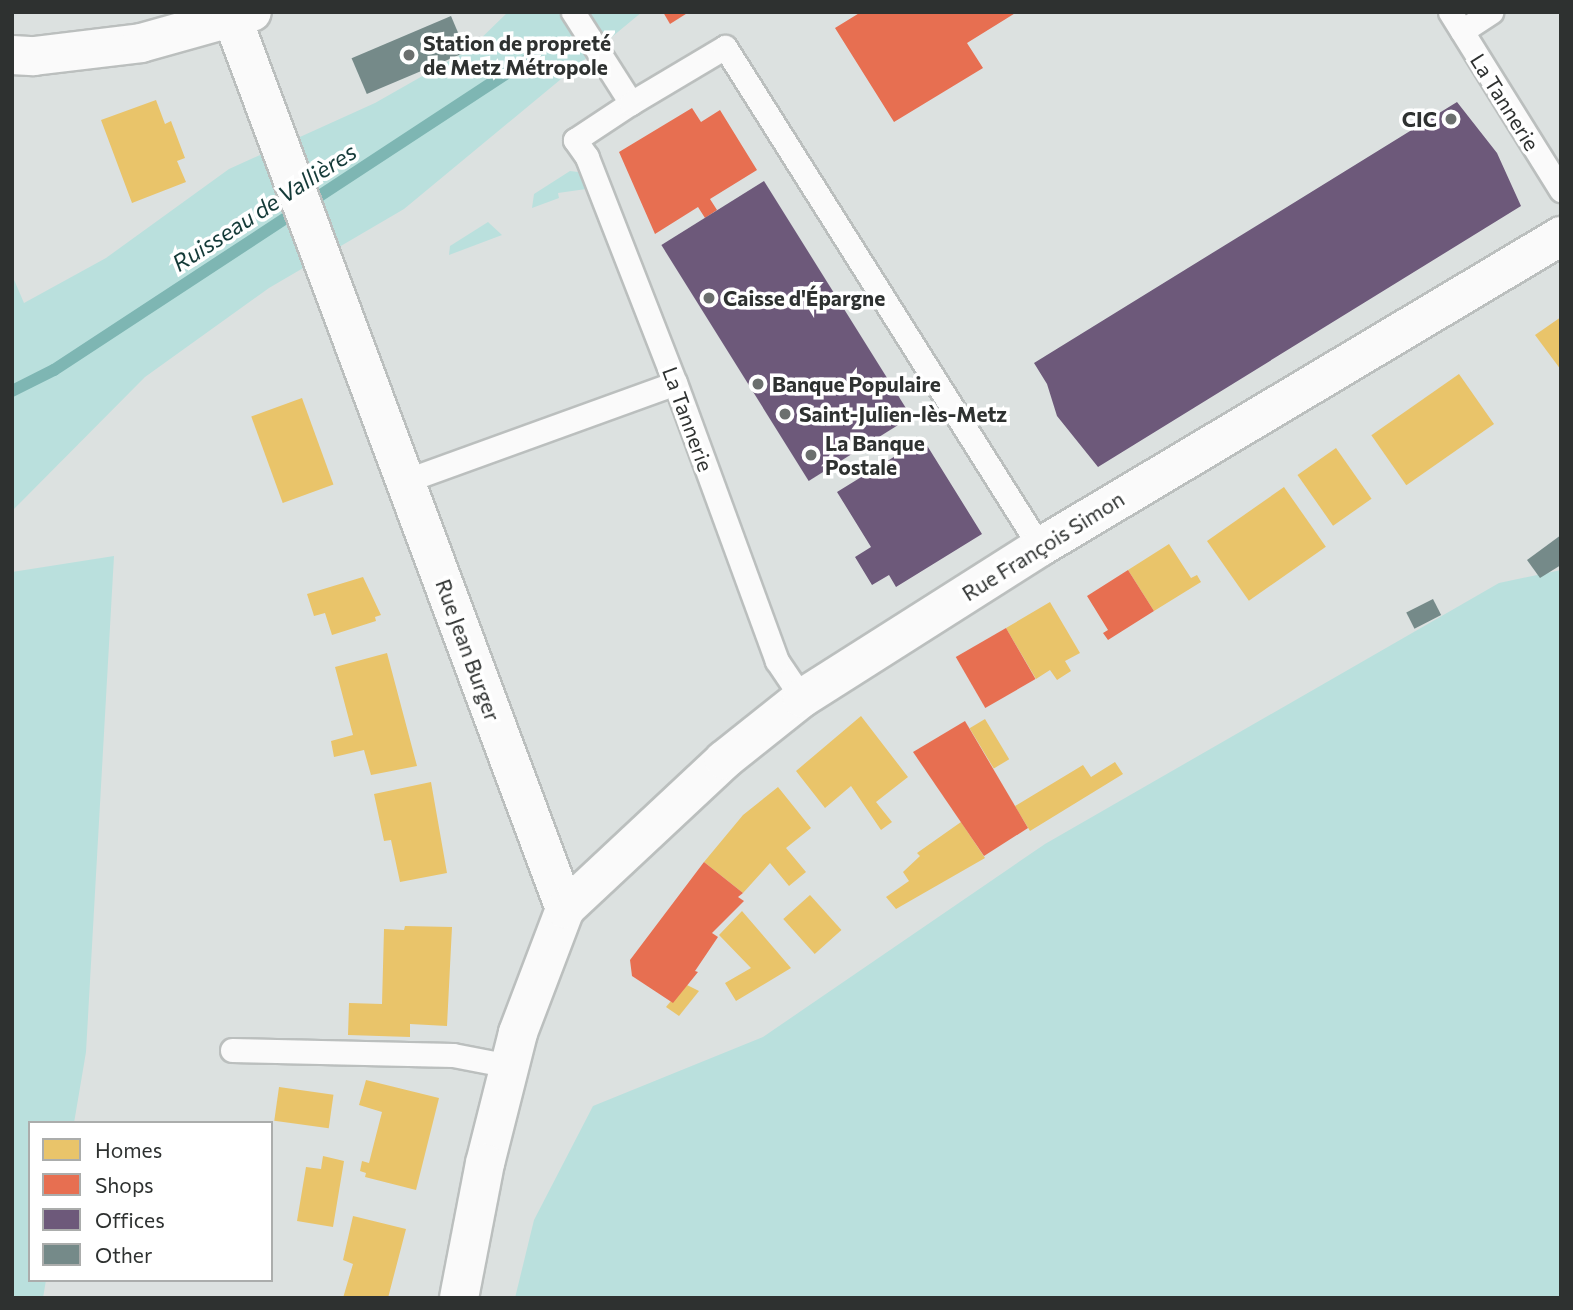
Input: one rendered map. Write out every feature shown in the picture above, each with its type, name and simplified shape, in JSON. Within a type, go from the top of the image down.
[{"type":"main road","points":[[12,55],[34,56],[141,44],[238,15]]},
{"type":"main road","name":"Rue Jean Burger","points":[[238,15],[271,123],[565,909]]},
{"type":"main road","name":"Rue François Simon","points":[[565,909],[724,760],[802,698],[1040,547],[1561,236]]},
{"type":"main road","points":[[459,1298],[485,1163],[510,1066],[565,909]]},
{"type":"lane","points":[[573,12],[631,103],[725,47],[1040,547]]},
{"type":"lane","points":[[1456,22],[1491,12]]},
{"type":"lane","name":"La Tannerie","points":[[1456,22],[1561,190]]},
{"type":"lane","name":"La Tannerie","points":[[631,103],[575,140],[587,157],[675,383],[777,661],[802,698]]},
{"type":"lane","points":[[405,481],[675,383]]},
{"type":"lane","points":[[232,1050],[453,1055],[510,1066]]},
{"type":"shaded area","points":[[508,12],[642,12],[404,209],[269,288],[145,377],[12,511],[12,275],[24,303],[106,258],[229,169],[375,103],[470,49]]},
{"type":"shaded area","points":[[570,171],[578,172],[586,189],[558,193],[559,198],[532,208],[534,194]]},
{"type":"shaded area","points":[[488,222],[502,235],[449,255],[450,246]]},
{"type":"shaded area","points":[[114,556],[86,1052],[74,1121],[28,1121],[28,1282],[46,1282],[43,1298],[12,1298],[12,572]]},
{"type":"shaded area","points":[[1561,570],[1561,1298],[515,1298],[534,1220],[593,1106],[763,1037],[1045,844],[1499,583]]},
{"type":"building: Homes","points":[[156,100],[165,124],[171,121],[185,158],[177,161],[186,182],[132,203],[101,120]]},
{"type":"building: Homes","points":[[1561,317],[1561,370],[1535,335]]},
{"type":"building: Homes","points":[[1459,374],[1494,424],[1406,485],[1371,435]]},
{"type":"building: Homes","points":[[302,398],[333,484],[283,503],[251,416]]},
{"type":"building: Homes","points":[[1336,448],[1372,499],[1333,526],[1297,475]]},
{"type":"building: Homes","points":[[1284,487],[1326,547],[1249,601],[1207,541]]},
{"type":"building: Homes","points":[[1169,544],[1191,578],[1197,575],[1201,582],[1154,611],[1128,570]]},
{"type":"building: Homes","points":[[363,577],[381,615],[375,617],[376,621],[332,635],[325,613],[314,616],[307,594]]},
{"type":"building: Homes","points":[[1050,602],[1080,653],[1065,661],[1071,671],[1057,680],[1050,670],[1036,679],[1006,628]]},
{"type":"building: Homes","points":[[387,653],[417,766],[371,775],[364,750],[334,757],[331,741],[353,735],[335,667]]},
{"type":"building: Homes","points":[[861,716],[908,777],[876,802],[892,822],[881,830],[851,786],[825,808],[796,771]]},
{"type":"building: Homes","points":[[985,719],[1009,759],[994,769],[970,728]]},
{"type":"building: Homes","points":[[1115,762],[1123,774],[1030,831],[1015,806],[1083,765],[1091,777]]},
{"type":"building: Homes","points":[[431,782],[447,873],[400,882],[391,840],[384,841],[374,794]]},
{"type":"building: Homes","points":[[778,787],[811,828],[786,848],[806,872],[789,886],[770,863],[743,893],[704,862],[743,815]]},
{"type":"building: Homes","points":[[961,822],[985,858],[896,909],[886,897],[909,881],[903,872],[920,856],[917,853]]},
{"type":"building: Homes","points":[[810,895],[841,930],[815,954],[783,919]]},
{"type":"building: Homes","points":[[742,911],[791,968],[736,1001],[725,983],[751,968],[719,935]]},
{"type":"building: Homes","points":[[405,926],[452,927],[447,1026],[410,1024],[410,1037],[348,1035],[349,1003],[382,1004],[384,929],[404,930]]},
{"type":"building: Homes","points":[[685,984],[699,991],[679,1016],[666,1007]]},
{"type":"building: Homes","points":[[366,1080],[439,1098],[416,1190],[365,1177],[366,1173],[360,1171],[362,1161],[369,1163],[382,1112],[359,1105]]},
{"type":"building: Homes","points":[[279,1087],[333,1095],[329,1128],[274,1121]]},
{"type":"building: Homes","points":[[323,1156],[344,1161],[333,1227],[297,1221],[306,1167],[321,1169]]},
{"type":"building: Homes","points":[[353,1216],[406,1229],[388,1298],[343,1298],[353,1264],[343,1260]]},
{"type":"building: Shops","points":[[663,12],[689,12],[670,24]]},
{"type":"building: Shops","points":[[861,12],[1017,12],[967,43],[983,68],[894,122],[835,28]]},
{"type":"building: Shops","points":[[692,108],[701,122],[720,110],[757,170],[710,199],[717,210],[705,218],[698,207],[655,234],[619,152]]},
{"type":"building: Shops","points":[[1128,570],[1154,611],[1108,640],[1103,633],[1108,630],[1087,596]]},
{"type":"building: Shops","points":[[1006,628],[1036,679],[985,708],[956,657]]},
{"type":"building: Shops","points":[[965,721],[1028,828],[984,856],[913,752]]},
{"type":"building: Shops","points":[[704,862],[743,893],[738,897],[744,901],[712,933],[718,937],[695,971],[698,972],[673,1003],[632,976],[630,960]]},
{"type":"building: Offices","points":[[1457,102],[1497,153],[1521,206],[1098,467],[1057,416],[1047,384],[1034,363]]},
{"type":"building: Offices","points":[[764,181],[911,417],[809,481],[661,245]]},
{"type":"building: Offices","points":[[923,439],[982,534],[896,587],[889,575],[872,585],[855,557],[871,547],[837,492]]},
{"type":"building: Other","name":"Station de propreté de Metz Métropole","points":[[451,16],[466,52],[367,94],[352,58]]},
{"type":"building: Other","points":[[1561,535],[1561,565],[1540,578],[1527,560]]},
{"type":"building: Other","points":[[1433,599],[1441,615],[1414,629],[1406,613]]},
{"type":"waterway","name":"Ruisseau de Vallières","points":[[12,391],[54,370],[536,54]]},
{"type":"place","name":"Station de propreté de Metz Métropole","points":[[409,55]]},
{"type":"place","name":"CIC","points":[[1451,119]]},
{"type":"place","name":"Caisse d'Épargne","points":[[709,298]]},
{"type":"place","name":"Banque Populaire","points":[[758,384]]},
{"type":"place","name":"Saint-Julien-lès-Metz","points":[[785,414]]},
{"type":"place","name":"La Banque Postale","points":[[811,455]]}]
